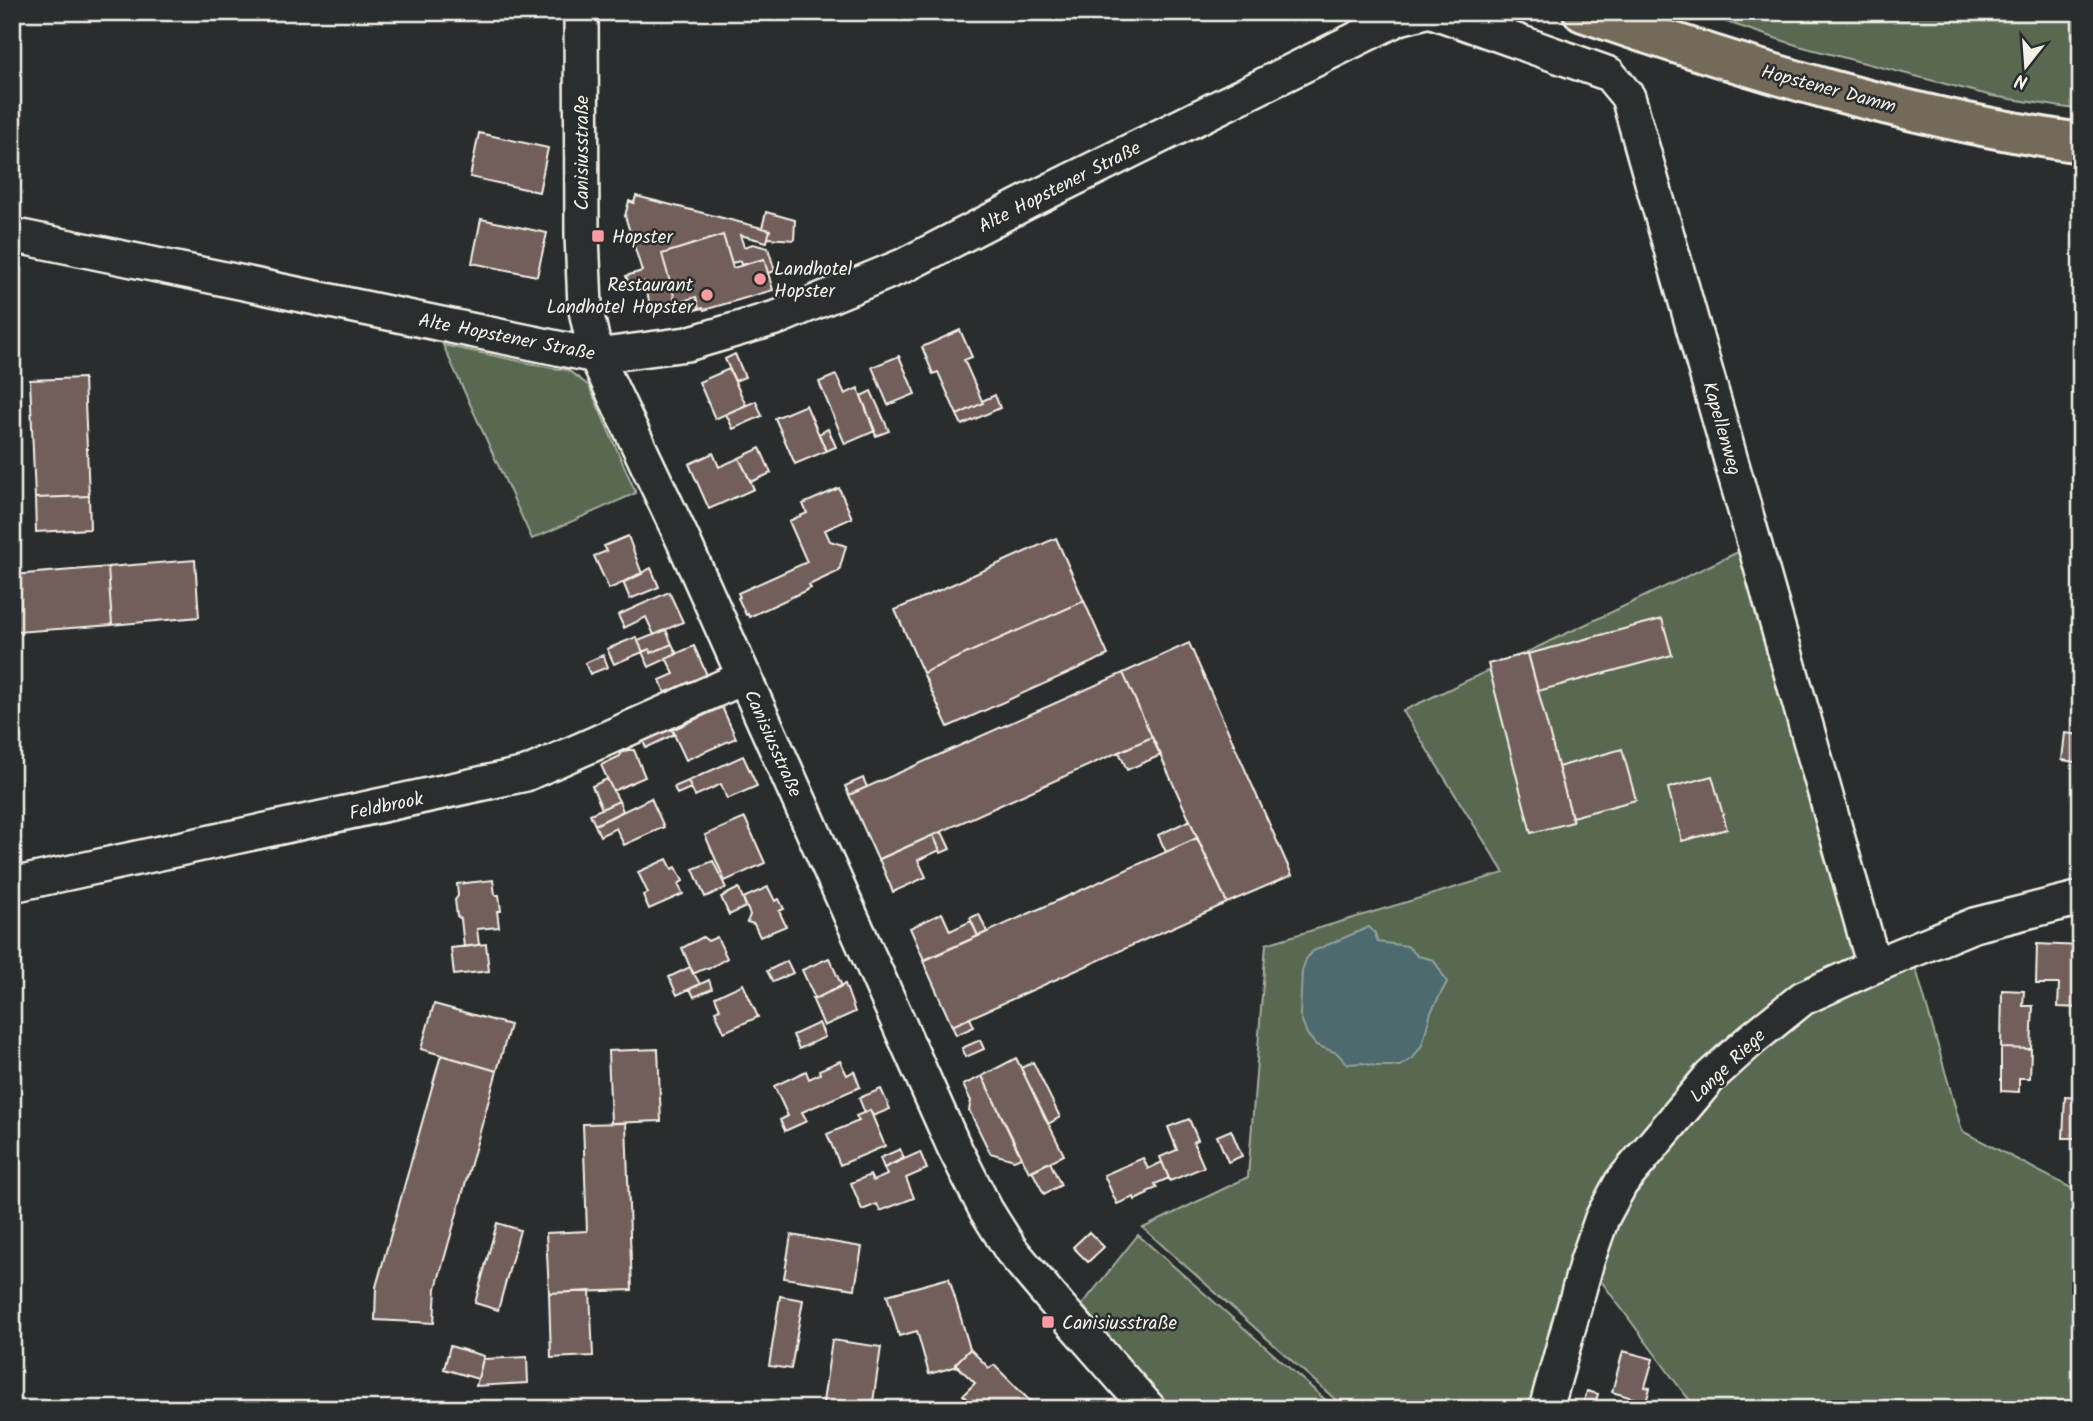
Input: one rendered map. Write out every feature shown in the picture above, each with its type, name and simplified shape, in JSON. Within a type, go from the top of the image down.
[{"type":"main road","name":"Hopstener Damm","points":[[1583,12],[1666,41],[1844,94],[2024,135],[2081,143]]},
{"type":"street","name":"Canisiusstraße","points":[[581,12],[585,306],[596,356],[683,540],[949,1134],[986,1210],[1012,1250],[1149,1409]]},
{"type":"street","name":"Kapellenweg","points":[[1436,12],[1609,74],[1628,97],[1874,966]]},
{"type":"street","name":"Alte Hopstener Straße","points":[[12,235],[596,356],[687,344],[779,317],[905,265],[1029,201],[1410,15]]},
{"type":"street","name":"Feldbrook","points":[[12,885],[526,774],[745,677]]},
{"type":"street","name":"Lange Riege","points":[[1546,1409],[1587,1261],[1602,1218],[1621,1183],[1710,1077],[1802,998],[1974,925],[2081,898]]},
{"type":"green space","points":[[1697,12],[2081,12],[2081,110],[1992,96],[1799,46]]},
{"type":"green space","points":[[443,345],[568,370],[589,386],[636,493],[532,539]]},
{"type":"green space","points":[[1755,544],[1874,965],[1911,951],[1962,1131],[2081,1193],[2081,1409],[1697,1409],[1587,1262],[1546,1409],[1346,1409],[1143,1228],[1248,1177],[1266,944],[1504,873],[1403,711]]},
{"type":"green space","points":[[1138,1235],[1336,1409],[1174,1409],[1145,1381],[1082,1305]]},
{"type":"water","points":[[1369,927],[1378,942],[1407,946],[1418,956],[1434,960],[1447,982],[1431,1012],[1422,1045],[1413,1058],[1400,1066],[1347,1064],[1337,1053],[1316,1045],[1307,1034],[1300,1015],[1302,971],[1306,959],[1313,951]]},
{"type":"building","points":[[479,133],[548,148],[539,192],[470,177]]},
{"type":"building","points":[[636,196],[770,230],[767,242],[740,235],[744,247],[753,244],[768,248],[775,271],[768,273],[764,259],[741,265],[740,261],[732,263],[723,235],[662,254],[676,303],[652,311],[644,282],[630,286],[626,276],[642,271],[625,216],[629,201],[634,203]]},
{"type":"building","points":[[766,212],[795,220],[794,240],[768,238],[770,230],[762,228]]},
{"type":"building","points":[[481,219],[547,233],[537,276],[472,263]]},
{"type":"building","points":[[723,235],[733,268],[764,259],[773,290],[704,310],[695,310],[699,308],[696,297],[676,303],[662,254]]},
{"type":"building","points":[[960,330],[972,357],[964,360],[983,403],[957,415],[938,372],[933,374],[922,347]]},
{"type":"building","points":[[735,354],[745,377],[735,381],[725,359]]},
{"type":"building","points":[[899,356],[915,394],[888,405],[872,367]]},
{"type":"building","points":[[729,369],[746,405],[715,419],[699,382]]},
{"type":"building","points":[[836,375],[845,394],[858,388],[875,431],[845,444],[819,382]]},
{"type":"building","points":[[84,378],[89,496],[35,498],[30,380]]},
{"type":"building","points":[[871,391],[889,431],[876,436],[861,396]]},
{"type":"building","points":[[995,395],[1000,408],[962,425],[957,415]]},
{"type":"building","points":[[756,401],[762,416],[733,429],[726,414]]},
{"type":"building","points":[[806,405],[826,451],[795,464],[775,418]]},
{"type":"building","points":[[828,429],[836,447],[826,451],[819,434]]},
{"type":"building","points":[[760,448],[771,473],[751,482],[739,458]]},
{"type":"building","points":[[713,453],[719,467],[739,458],[754,489],[709,509],[689,464]]},
{"type":"building","points":[[839,488],[852,518],[825,530],[830,541],[846,546],[839,571],[809,585],[811,588],[749,617],[746,615],[738,593],[807,562],[789,521],[807,513],[803,504]]},
{"type":"building","points":[[89,496],[90,529],[36,532],[35,498]]},
{"type":"building","points":[[628,536],[642,574],[609,589],[594,556],[607,551],[604,546]]},
{"type":"building","points":[[1056,538],[1084,601],[923,673],[895,610]]},
{"type":"building","points":[[195,560],[199,617],[112,625],[108,567]]},
{"type":"building","points":[[108,567],[112,625],[17,632],[13,575]]},
{"type":"building","points":[[651,568],[659,587],[630,599],[623,582]]},
{"type":"building","points":[[669,592],[683,622],[654,635],[646,617],[624,628],[618,615]]},
{"type":"building","points":[[1084,601],[1108,655],[948,727],[923,673]]},
{"type":"building","points":[[1662,619],[1672,655],[1538,691],[1528,654]]},
{"type":"building","points":[[666,630],[672,644],[651,653],[649,649],[643,652],[638,641]]},
{"type":"building","points":[[636,637],[643,652],[614,664],[607,649]]},
{"type":"building","points":[[1189,643],[1292,875],[1227,903],[1123,673]]},
{"type":"building","points":[[672,644],[677,654],[649,667],[642,652],[649,649],[651,653]]},
{"type":"building","points":[[694,646],[707,675],[665,693],[660,680],[674,674],[666,658]]},
{"type":"building","points":[[1528,653],[1573,822],[1531,833],[1488,664]]},
{"type":"building","points":[[603,655],[608,667],[590,674],[585,663]]},
{"type":"building","points":[[1123,673],[1152,737],[878,860],[849,795]]},
{"type":"building","points":[[722,707],[736,738],[686,760],[672,730]]},
{"type":"building","points":[[668,721],[675,734],[646,748],[640,735]]},
{"type":"building","points":[[2065,733],[2081,735],[2081,763],[2062,760]]},
{"type":"building","points":[[1152,737],[1161,755],[1127,770],[1119,752]]},
{"type":"building","points":[[1622,749],[1636,800],[1572,817],[1558,767]]},
{"type":"building","points":[[628,750],[634,750],[645,777],[613,791],[601,765]]},
{"type":"building","points":[[743,756],[757,786],[727,799],[721,784],[695,796],[688,781]]},
{"type":"building","points":[[1712,776],[1727,829],[1682,841],[1668,788]]},
{"type":"building","points":[[863,778],[867,787],[849,795],[845,786]]},
{"type":"building","points":[[607,779],[619,801],[602,809],[592,786]]},
{"type":"building","points":[[688,781],[691,788],[677,794],[674,787]]},
{"type":"building","points":[[651,798],[664,827],[624,845],[616,828],[600,836],[595,825]]},
{"type":"building","points":[[619,801],[623,811],[595,825],[590,814]]},
{"type":"building","points":[[745,818],[765,863],[725,881],[705,835]]},
{"type":"building","points":[[1190,820],[1197,838],[1166,852],[1158,835]]},
{"type":"building","points":[[942,832],[950,849],[941,853],[933,835]]},
{"type":"building","points":[[933,835],[940,850],[918,860],[926,877],[893,892],[879,859]]},
{"type":"building","points":[[1197,838],[1227,903],[952,1026],[923,961]]},
{"type":"building","points":[[667,859],[672,869],[676,867],[683,881],[678,884],[683,894],[649,909],[643,895],[648,893],[638,872]]},
{"type":"building","points":[[713,861],[726,888],[705,897],[693,869]]},
{"type":"building","points":[[493,880],[495,895],[499,895],[499,927],[477,929],[479,945],[464,947],[461,919],[457,916],[455,900],[458,896],[457,884]]},
{"type":"building","points":[[768,887],[775,901],[779,899],[784,909],[779,911],[786,926],[760,937],[754,924],[747,922],[750,915],[743,898]]},
{"type":"building","points":[[739,888],[746,907],[729,915],[721,897]]},
{"type":"building","points":[[942,913],[950,931],[971,921],[978,936],[924,960],[910,928]]},
{"type":"building","points":[[979,914],[987,932],[978,936],[970,918]]},
{"type":"building","points":[[703,937],[708,941],[717,937],[727,958],[693,974],[682,948]]},
{"type":"building","points":[[486,944],[489,971],[454,975],[451,948]]},
{"type":"building","points":[[2037,944],[2081,946],[2081,1008],[2058,1007],[2059,984],[2036,984]]},
{"type":"building","points":[[829,958],[842,986],[815,999],[802,970]]},
{"type":"building","points":[[787,961],[793,973],[773,982],[767,971]]},
{"type":"building","points":[[690,967],[700,984],[677,995],[669,977]]},
{"type":"building","points":[[709,980],[712,989],[694,997],[690,989]]},
{"type":"building","points":[[743,984],[758,1017],[724,1032],[715,1011],[720,1009],[715,997]]},
{"type":"building","points":[[845,984],[855,1012],[824,1026],[812,998]]},
{"type":"building","points":[[2002,990],[2024,991],[2023,1006],[2033,1006],[2031,1049],[2001,1048]]},
{"type":"building","points":[[434,1004],[510,1025],[497,1071],[421,1049]]},
{"type":"building","points":[[970,1018],[974,1027],[956,1035],[952,1026]]},
{"type":"building","points":[[819,1023],[825,1037],[799,1049],[793,1035]]},
{"type":"building","points":[[980,1040],[984,1049],[966,1057],[962,1048]]},
{"type":"building","points":[[2001,1048],[2031,1049],[2030,1078],[2019,1078],[2019,1092],[2001,1091]]},
{"type":"building","points":[[658,1049],[661,1121],[611,1123],[608,1051]]},
{"type":"building","points":[[441,1055],[497,1071],[436,1288],[434,1323],[375,1320],[376,1287]]},
{"type":"building","points":[[1016,1058],[1064,1155],[1029,1172],[982,1076]]},
{"type":"building","points":[[840,1061],[847,1075],[854,1071],[860,1087],[802,1112],[807,1121],[785,1131],[780,1120],[788,1116],[774,1086],[806,1071],[809,1079],[820,1074],[819,1070]]},
{"type":"building","points":[[1033,1062],[1060,1117],[1048,1124],[1021,1068]]},
{"type":"building","points":[[982,1076],[1021,1157],[1014,1160],[990,1153],[969,1110],[971,1101],[963,1085]]},
{"type":"building","points":[[881,1089],[890,1109],[873,1116],[870,1110],[865,1113],[859,1098]]},
{"type":"building","points":[[2065,1097],[2081,1098],[2081,1138],[2063,1138]]},
{"type":"building","points":[[870,1110],[885,1146],[840,1165],[827,1134],[859,1121],[856,1116]]},
{"type":"building","points":[[1189,1119],[1198,1140],[1193,1142],[1204,1167],[1170,1181],[1160,1157],[1177,1150],[1168,1127]]},
{"type":"building","points":[[626,1123],[632,1290],[549,1293],[546,1233],[587,1231],[583,1124]]},
{"type":"building","points":[[1231,1130],[1242,1156],[1228,1162],[1217,1136]]},
{"type":"building","points":[[900,1149],[904,1158],[884,1168],[880,1158]]},
{"type":"building","points":[[920,1152],[927,1169],[906,1178],[914,1198],[880,1211],[877,1204],[862,1210],[851,1183],[870,1175],[873,1181],[887,1175],[884,1168]]},
{"type":"building","points":[[1143,1158],[1148,1169],[1162,1162],[1169,1178],[1155,1184],[1157,1188],[1147,1192],[1148,1194],[1117,1204],[1104,1175]]},
{"type":"building","points":[[1050,1162],[1061,1185],[1044,1194],[1032,1171]]},
{"type":"building","points":[[497,1223],[520,1230],[498,1310],[475,1303]]},
{"type":"building","points":[[1089,1232],[1104,1247],[1088,1262],[1073,1247]]},
{"type":"building","points":[[791,1235],[862,1247],[855,1289],[784,1278]]},
{"type":"building","points":[[949,1278],[970,1349],[955,1364],[958,1366],[929,1374],[917,1331],[899,1336],[887,1295]]},
{"type":"building","points":[[590,1291],[593,1356],[551,1358],[549,1293]]},
{"type":"building","points":[[780,1296],[803,1300],[791,1369],[769,1366]]},
{"type":"building","points":[[832,1340],[881,1347],[872,1409],[822,1409]]},
{"type":"building","points":[[450,1346],[484,1356],[478,1379],[444,1369]]},
{"type":"building","points":[[970,1349],[989,1368],[994,1365],[1031,1402],[1024,1409],[977,1409],[963,1395],[975,1383],[955,1364]]},
{"type":"building","points":[[1623,1351],[1653,1359],[1645,1387],[1650,1388],[1646,1402],[1612,1392]]},
{"type":"building","points":[[527,1357],[528,1383],[476,1386],[483,1359]]},
{"type":"building","points":[[1587,1391],[1598,1394],[1594,1409],[1582,1408]]},
{"type":"place","name":"Hopster","points":[[598,236]]},
{"type":"place","name":"Landhotel Hopster","points":[[760,279]]},
{"type":"place","name":"Restaurant Landhotel Hopster","points":[[707,295]]},
{"type":"place","name":"Canisiusstraße","points":[[1048,1322]]}]
